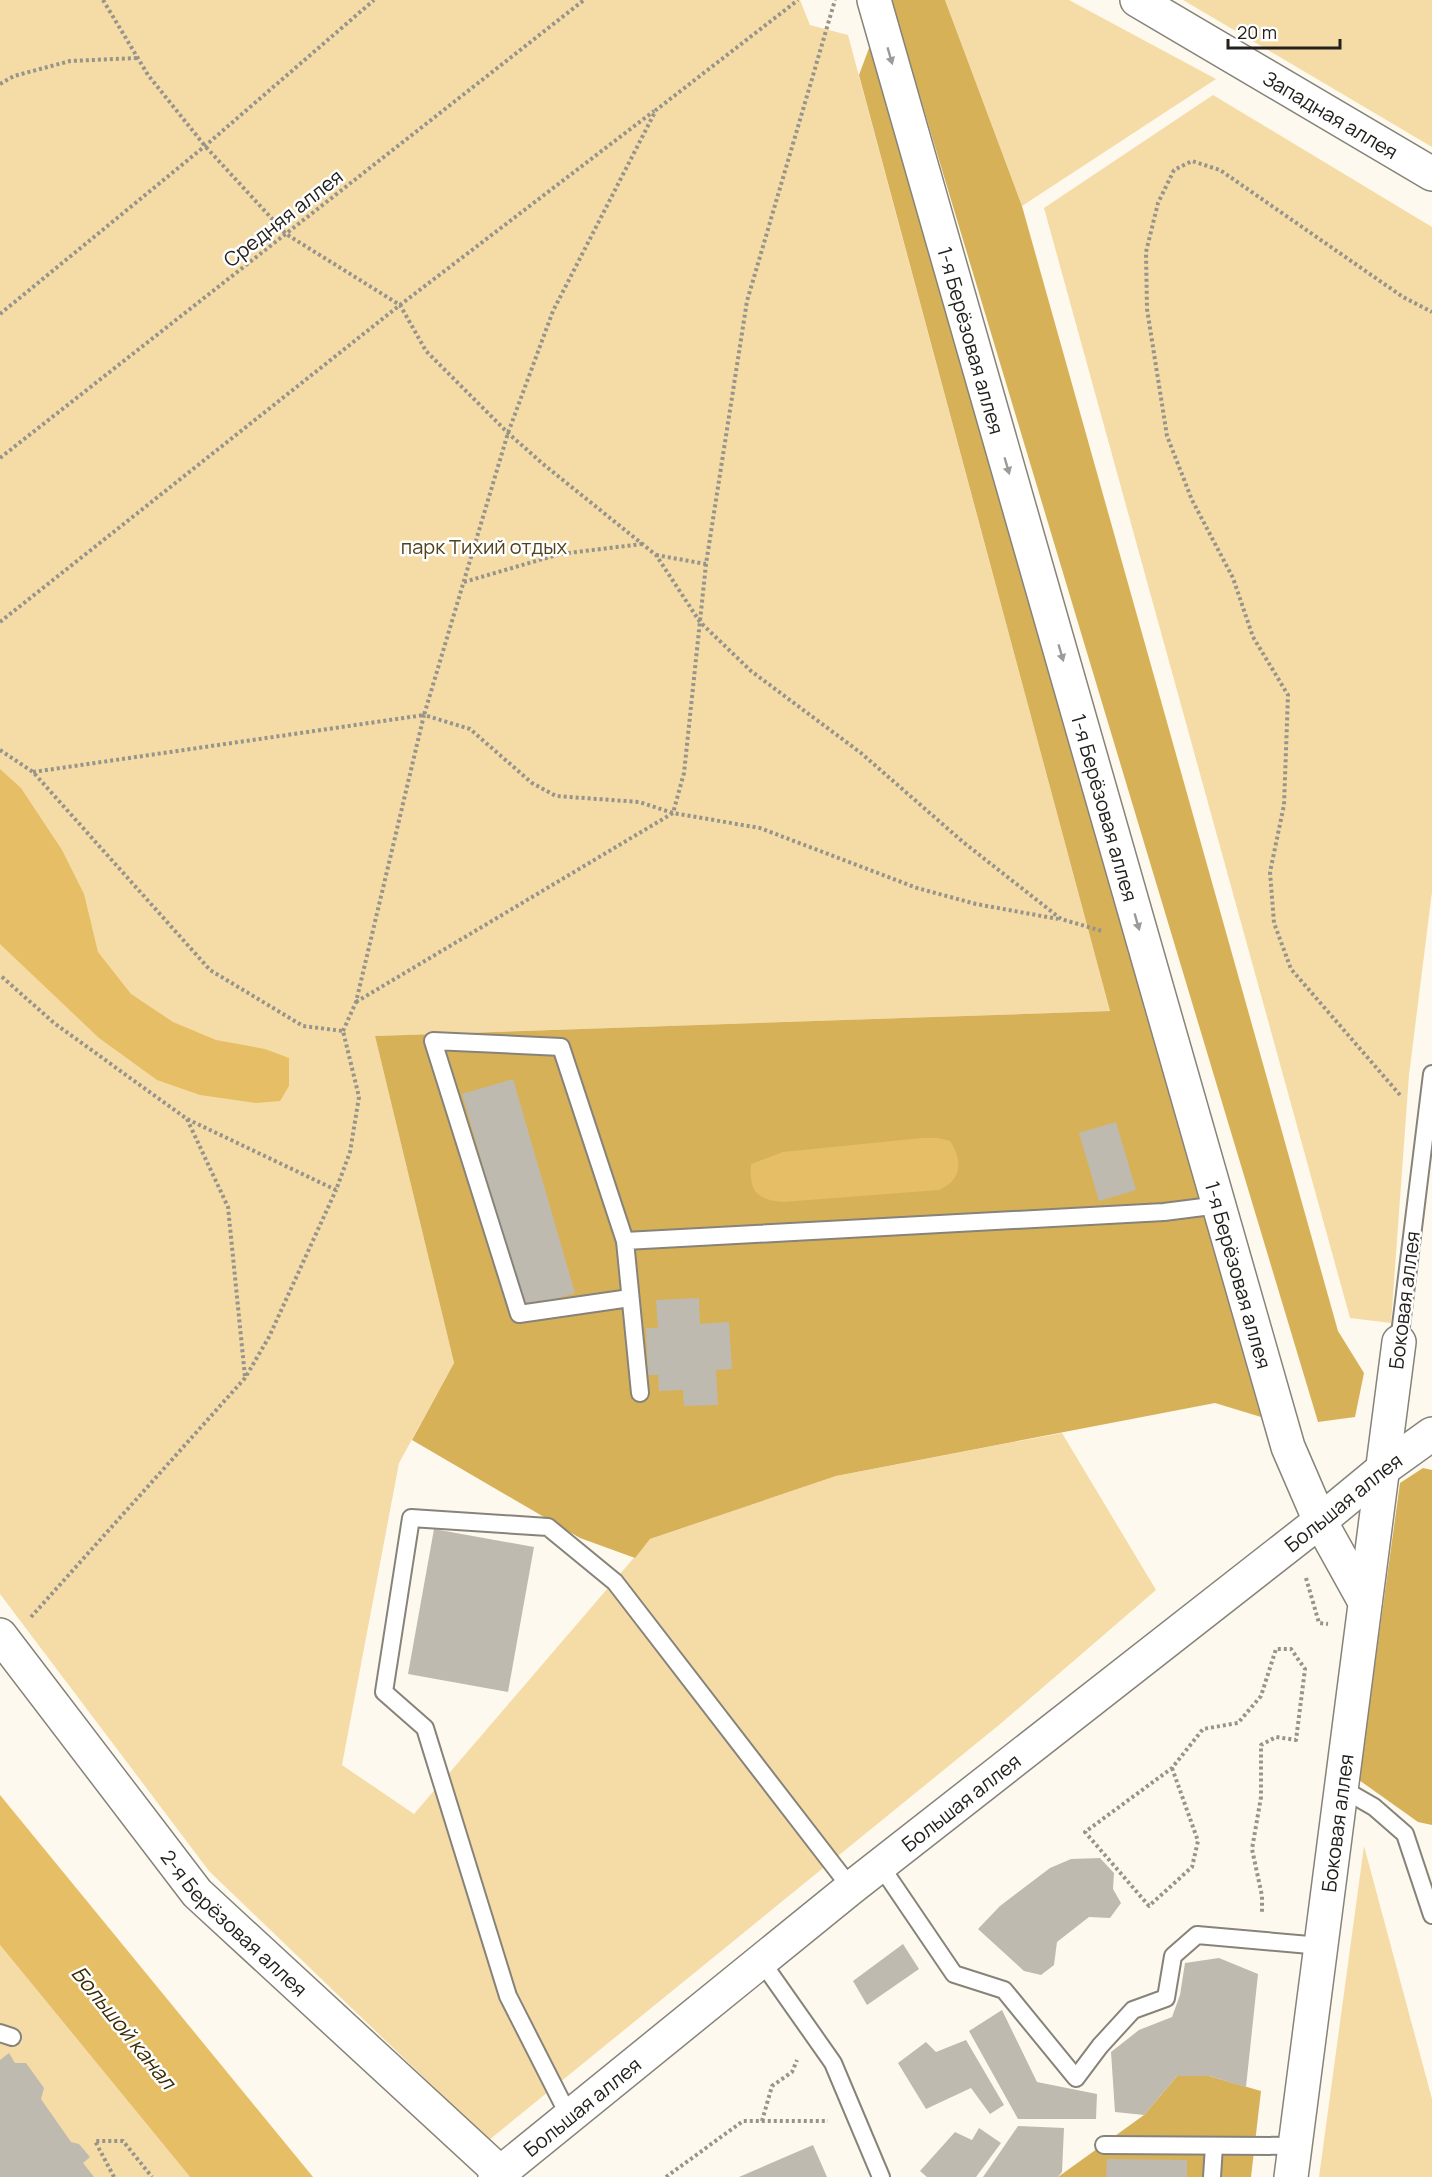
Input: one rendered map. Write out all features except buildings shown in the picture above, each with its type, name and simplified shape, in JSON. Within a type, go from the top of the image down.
[{"type":"street","name":"1-я Берёзовая аллея","points":[[874,0],[1288,1447],[1320,1521],[1365,1602]]},
{"type":"street","name":"Западная аллея","points":[[1137,0],[1432,174]]},
{"type":"street","name":"Боковая аллея","points":[[1293,2161],[1400,1342]]},
{"type":"street","points":[[1389,1418],[1425,1446]]},
{"type":"street","name":"Большая аллея","points":[[500,2175],[569,2116],[880,1865],[1320,1521],[1383,1469],[1425,1446]]},
{"type":"street","name":"2-я Берёзовая аллея","points":[[3,1639],[197,1893],[500,2175]]},
{"type":"lane","points":[[630,1298],[519,1314],[433,1041],[561,1047],[626,1241],[640,1393]]},
{"type":"lane","name":"Боковая аллея","points":[[1400,1342],[1425,1185],[1426,1126],[1432,1074]]},
{"type":"lane","points":[[626,1241],[1164,1212],[1219,1205]]},
{"type":"lane","points":[[569,2116],[508,1996],[425,1728],[384,1692],[411,1518],[548,1527],[615,1582],[851,1888]]},
{"type":"lane","points":[[1341,1788],[1374,1808],[1405,1834],[1432,1915]]},
{"type":"lane","points":[[880,1865],[954,1974],[1004,1990],[1076,2078],[1100,2046],[1133,2010],[1166,1998],[1173,1956],[1197,1935],[1321,1946]]},
{"type":"lane","points":[[762,1962],[833,2063],[881,2177]]},
{"type":"lane","points":[[1104,2145],[1214,2146],[1293,2161]]},
{"type":"lane","points":[[1212,2177],[1214,2146]]},
{"type":"path","points":[[103,0],[148,75],[205,146],[286,234],[400,305],[426,351],[508,433],[656,555],[700,622],[751,670],[861,753],[963,842],[1061,919]]},
{"type":"path","points":[[0,314],[205,146],[374,0]]},
{"type":"path","name":"Средняя аллея","points":[[0,458],[584,0]]},
{"type":"path","points":[[0,622],[400,305],[798,0]]},
{"type":"path","points":[[356,1002],[673,813],[684,773],[706,564],[747,302],[835,0]]},
{"type":"path","points":[[0,84],[14,76],[70,61],[138,58]]},
{"type":"path","points":[[3,1639],[245,1378],[270,1337],[336,1190],[350,1152],[359,1097],[343,1031],[356,1002],[424,715],[508,433],[553,311],[656,110]]},
{"type":"path","points":[[1426,1126],[1291,969],[1274,923],[1270,872],[1284,805],[1288,695],[1253,637],[1233,578],[1192,500],[1167,436],[1147,309],[1146,252],[1158,203],[1174,170],[1192,161],[1220,170],[1403,297],[1432,312]]},
{"type":"path","points":[[464,582],[560,554],[643,544]]},
{"type":"path","points":[[656,555],[706,564]]},
{"type":"path","points":[[33,772],[424,715],[470,729],[532,783],[556,796],[639,801],[673,813],[760,828],[917,888],[976,904],[1061,919],[1106,932]]},
{"type":"path","points":[[0,750],[33,772],[210,970],[303,1026],[343,1031]]},
{"type":"path","points":[[0,975],[54,1023],[187,1119],[336,1190]]},
{"type":"path","points":[[187,1119],[228,1207],[245,1378]]},
{"type":"path","points":[[1172,1768],[1198,1841],[1192,1867],[1149,1906],[1085,1832],[1172,1768],[1203,1729],[1238,1723],[1261,1696],[1276,1649],[1291,1650],[1305,1669],[1296,1740],[1276,1737],[1261,1745],[1261,1797],[1252,1849],[1262,1896],[1262,1941]]},
{"type":"path","points":[[762,2121],[772,2085],[792,2072],[798,2055],[803,2020]]},
{"type":"path","points":[[666,2177],[743,2121],[858,2122]]},
{"type":"path","points":[[114,2177],[95,2141],[123,2142],[152,2177]]},
{"type":"green space","name":"парк Тихий отдых","points":[[0,0],[800,0],[810,25],[848,35],[1110,1011],[375,1036],[454,1363],[399,1463],[342,1765],[414,1814],[650,1539],[836,1476],[1062,1433],[1156,1590],[999,1725],[489,2140],[209,1871],[0,1594]]},
{"type":"green space","points":[[945,0],[1069,0],[1216,79],[1022,206]]},
{"type":"green space","points":[[1183,0],[1432,0],[1432,147]]},
{"type":"green space","points":[[1213,95],[1432,227],[1432,892],[1409,1075],[1391,1323],[1350,1318],[1044,208]]},
{"type":"green space","points":[[1364,1846],[1432,2099],[1432,2177],[1319,2177]]},
{"type":"green space","points":[[0,1945],[190,2177],[0,2177]]},
{"type":"shaded area","points":[[891,0],[945,0],[1022,206],[1338,1331],[1364,1373],[1355,1417],[1318,1422]]},
{"type":"shaded area","points":[[872,40],[1261,1417],[1215,1403],[836,1476],[650,1539],[635,1558],[580,1538],[412,1440],[454,1363],[375,1036],[1110,1011],[859,75]]},
{"type":"shaded area","points":[[1423,1468],[1432,1470],[1432,1825],[1418,1822],[1359,1780],[1400,1483]]},
{"type":"shaded area","points":[[1177,2076],[1209,2076],[1261,2091],[1251,2177],[1058,2177],[1144,2115]]},
{"type":"water","points":[[0,769],[21,788],[62,850],[84,894],[98,952],[131,994],[173,1022],[216,1040],[265,1049],[289,1058],[289,1086],[280,1101],[256,1103],[200,1095],[157,1080],[99,1038],[0,944]]},
{"type":"water","points":[[922,1138],[950,1141],[957,1156],[956,1175],[947,1186],[939,1190],[783,1202],[760,1196],[753,1188],[751,1181],[751,1164],[783,1152]]},
{"type":"water","name":"Большой канал","points":[[0,1795],[313,2177],[190,2177],[0,1945]]}]
